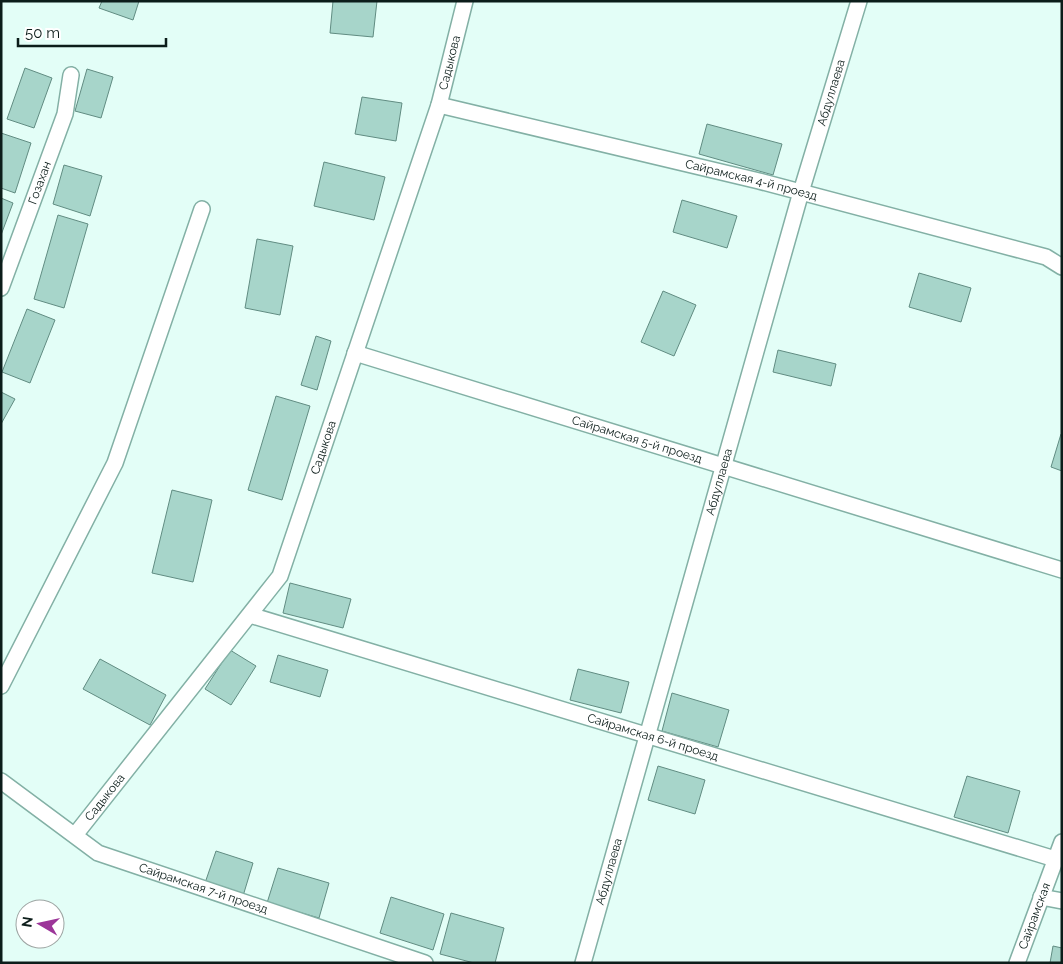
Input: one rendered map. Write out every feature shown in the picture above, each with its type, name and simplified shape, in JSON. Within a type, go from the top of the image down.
[{"type":"street","name":"Садыкова","points":[[75,835],[280,576],[439,105],[464,1]]},
{"type":"street","name":"Абдуллаева","points":[[583,963],[801,192],[859,1]]},
{"type":"street","name":"Гозахан","points":[[1,288],[65,114],[71,75]]},
{"type":"street","name":"Сайрамская 4-й проезд","points":[[439,105],[801,192],[1046,258],[1062,266]]},
{"type":"street","points":[[1,686],[115,463],[202,209]]},
{"type":"street","name":"Сайрамская 5-й проезд","points":[[355,353],[1062,570]]},
{"type":"street","name":"Сайрамская 6-й проезд","points":[[250,614],[1055,859]]},
{"type":"street","name":"Сайрамская 7-й проезд","points":[[1,781],[98,853],[425,963]]},
{"type":"street","name":"Сайрамская","points":[[1017,963],[1062,842]]},
{"type":"street","points":[[1041,897],[1062,901]]},
{"type":"building","points":[[102,1],[139,1],[133,20],[99,8]]},
{"type":"building","points":[[333,1],[377,1],[373,37],[330,33]]},
{"type":"building","points":[[25,68],[52,78],[34,128],[7,119]]},
{"type":"building","points":[[87,69],[113,77],[101,118],[75,111]]},
{"type":"building","points":[[362,97],[402,103],[396,141],[355,134]]},
{"type":"building","points":[[707,124],[782,144],[773,175],[699,154]]},
{"type":"building","points":[[1,133],[31,143],[15,193],[1,188]]},
{"type":"building","points":[[324,162],[385,177],[374,220],[314,206]]},
{"type":"building","points":[[64,165],[102,176],[90,216],[53,204]]},
{"type":"building","points":[[1,198],[13,203],[1,235]]},
{"type":"building","points":[[682,200],[737,216],[727,248],[673,232]]},
{"type":"building","points":[[58,215],[88,224],[64,308],[34,299]]},
{"type":"building","points":[[257,239],[293,246],[280,315],[245,308]]},
{"type":"building","points":[[919,273],[971,288],[961,322],[909,307]]},
{"type":"building","points":[[663,291],[696,305],[674,356],[641,342]]},
{"type":"building","points":[[27,309],[55,320],[30,383],[2,372]]},
{"type":"building","points":[[316,336],[331,341],[317,390],[301,385]]},
{"type":"building","points":[[778,350],[836,364],[831,386],[773,372]]},
{"type":"building","points":[[1,392],[15,399],[1,424]]},
{"type":"building","points":[[276,396],[310,406],[282,500],[248,490]]},
{"type":"building","points":[[1062,434],[1062,471],[1051,467]]},
{"type":"building","points":[[172,490],[212,500],[193,582],[152,573]]},
{"type":"building","points":[[290,583],[351,599],[343,628],[283,613]]},
{"type":"building","points":[[230,650],[256,666],[231,705],[205,689]]},
{"type":"building","points":[[278,655],[328,670],[320,697],[270,682]]},
{"type":"building","points":[[100,659],[166,695],[150,725],[83,689]]},
{"type":"building","points":[[578,669],[629,682],[621,713],[570,700]]},
{"type":"building","points":[[672,693],[729,710],[718,747],[662,731]]},
{"type":"building","points":[[658,766],[705,780],[695,814],[648,800]]},
{"type":"building","points":[[967,776],[1020,791],[1008,833],[954,817]]},
{"type":"building","points":[[216,851],[253,863],[243,896],[205,883]]},
{"type":"building","points":[[278,868],[329,883],[319,918],[267,903]]},
{"type":"building","points":[[391,897],[444,914],[433,950],[380,933]]},
{"type":"building","points":[[451,913],[504,928],[495,963],[474,963],[440,954]]},
{"type":"building","points":[[1053,946],[1062,948],[1062,963],[1050,963]]}]
